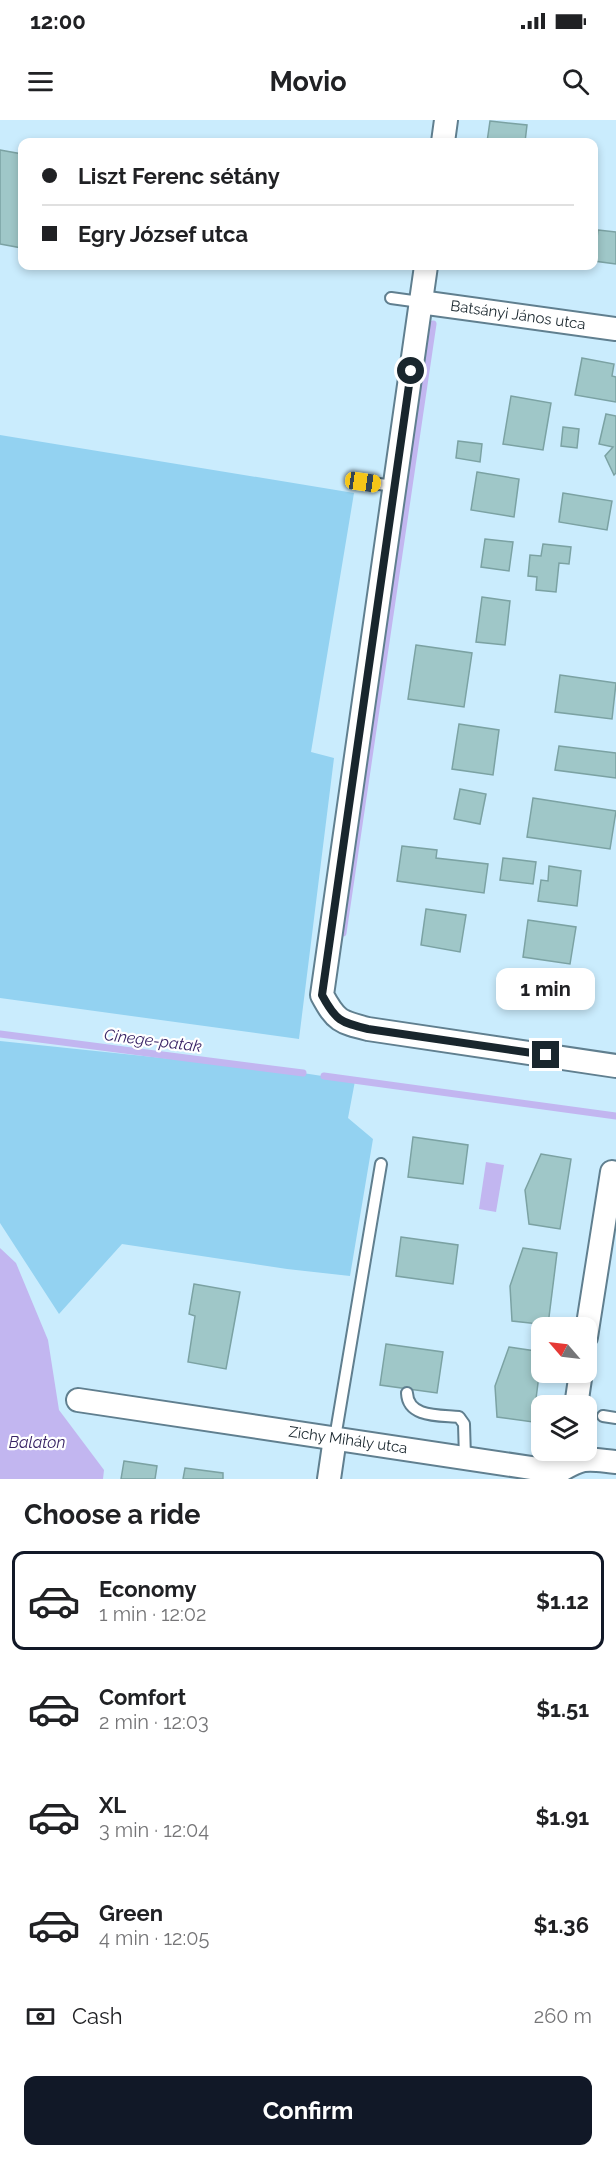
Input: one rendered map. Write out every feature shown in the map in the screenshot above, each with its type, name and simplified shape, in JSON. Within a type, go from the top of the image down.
[{"type":"street","points":[[444,138],[446,120]]},
{"type":"street","points":[[425,270],[322,995],[332,1014],[345,1023],[356,1026],[616,1066]]},
{"type":"street","name":"Batsányi János utca","points":[[420,302],[616,329]]},
{"type":"street","points":[[590,1317],[611,1219],[612,1172]]},
{"type":"street","name":"Zichy Mihály utca","points":[[78,1400],[465,1458],[560,1467],[585,1459],[616,1462]]},
{"type":"street","points":[[328,1479],[335,1438]]},
{"type":"lane","points":[[391,298],[420,302]]},
{"type":"lane","points":[[355,481],[395,486]]},
{"type":"lane","points":[[335,1438],[381,1164]]},
{"type":"lane","points":[[407,1393],[407,1401],[412,1408],[422,1413],[459,1417],[464,1424],[465,1458]]},
{"type":"lane","points":[[603,1416],[616,1418]]},
{"type":"shaded area","points":[[0,435],[354,493],[311,752],[334,758],[299,1039],[0,998]]},
{"type":"shaded area","points":[[0,1041],[296,1072],[355,1081],[348,1118],[373,1139],[350,1276],[287,1269],[122,1244],[59,1314],[0,1223]]},
{"type":"water","points":[[486,1162],[504,1165],[496,1212],[479,1209]]},
{"type":"water","name":"Balaton","points":[[0,1248],[16,1263],[48,1340],[59,1410],[104,1470],[103,1479],[0,1479]]},
{"type":"building","points":[[490,121],[527,125],[525,138],[488,138]]},
{"type":"building","points":[[0,150],[18,153],[18,247],[0,244]]},
{"type":"building","points":[[598,230],[616,232],[616,264],[598,262]]},
{"type":"building","points":[[582,358],[614,364],[612,376],[616,377],[616,402],[575,395]]},
{"type":"building","points":[[511,396],[551,403],[543,450],[503,444]]},
{"type":"building","points":[[606,414],[616,416],[616,473],[614,475],[605,456],[613,447],[599,444]]},
{"type":"building","points":[[563,427],[579,429],[577,448],[561,446]]},
{"type":"building","points":[[458,441],[482,444],[480,462],[456,458]]},
{"type":"building","points":[[477,472],[519,479],[514,517],[471,510]]},
{"type":"building","points":[[563,493],[612,501],[607,530],[559,522]]},
{"type":"building","points":[[485,539],[513,542],[509,571],[481,567]]},
{"type":"building","points":[[543,544],[571,547],[569,564],[559,563],[556,592],[536,590],[537,577],[528,576],[530,555],[541,556]]},
{"type":"building","points":[[482,597],[510,601],[505,645],[476,642]]},
{"type":"building","points":[[416,645],[472,653],[464,707],[408,699]]},
{"type":"building","points":[[560,675],[616,683],[612,719],[555,712]]},
{"type":"building","points":[[459,724],[499,730],[493,775],[452,769]]},
{"type":"building","points":[[559,746],[616,753],[616,778],[555,770]]},
{"type":"building","points":[[460,789],[486,794],[480,824],[454,819]]},
{"type":"building","points":[[533,798],[616,811],[610,849],[527,837]]},
{"type":"building","points":[[402,846],[437,850],[436,858],[488,864],[484,893],[397,881]]},
{"type":"building","points":[[503,858],[536,862],[533,884],[500,880]]},
{"type":"building","points":[[549,866],[581,871],[577,906],[538,901],[541,880],[548,881]]},
{"type":"building","points":[[426,909],[466,915],[460,952],[421,945]]},
{"type":"building","points":[[528,920],[576,927],[570,964],[523,957]]},
{"type":"building","points":[[413,1137],[468,1145],[463,1184],[408,1177]]},
{"type":"building","points":[[541,1154],[571,1159],[560,1229],[529,1224],[525,1190]]},
{"type":"building","points":[[401,1237],[458,1245],[453,1284],[396,1276]]},
{"type":"building","points":[[523,1248],[557,1253],[549,1317],[531,1317],[531,1323],[512,1321],[510,1286]]},
{"type":"building","points":[[194,1284],[240,1292],[226,1369],[188,1362],[195,1316],[189,1314]]},
{"type":"building","points":[[386,1344],[443,1352],[437,1393],[380,1385]]},
{"type":"building","points":[[509,1347],[531,1350],[531,1383],[538,1383],[536,1395],[531,1395],[531,1422],[497,1417],[495,1386]]},
{"type":"building","points":[[124,1461],[157,1466],[155,1479],[121,1479]]},
{"type":"building","points":[[185,1468],[223,1473],[223,1479],[183,1479]]},
{"type":"waterway","points":[[343,933],[433,324]]},
{"type":"waterway","name":"Cinege-patak","points":[[0,1034],[303,1073]]},
{"type":"waterway","name":"Cinege-patak","points":[[324,1076],[616,1116]]},
{"type":"route","points":[[411,371],[322,995],[332,1014],[345,1023],[368,1029],[546,1055]]}]
